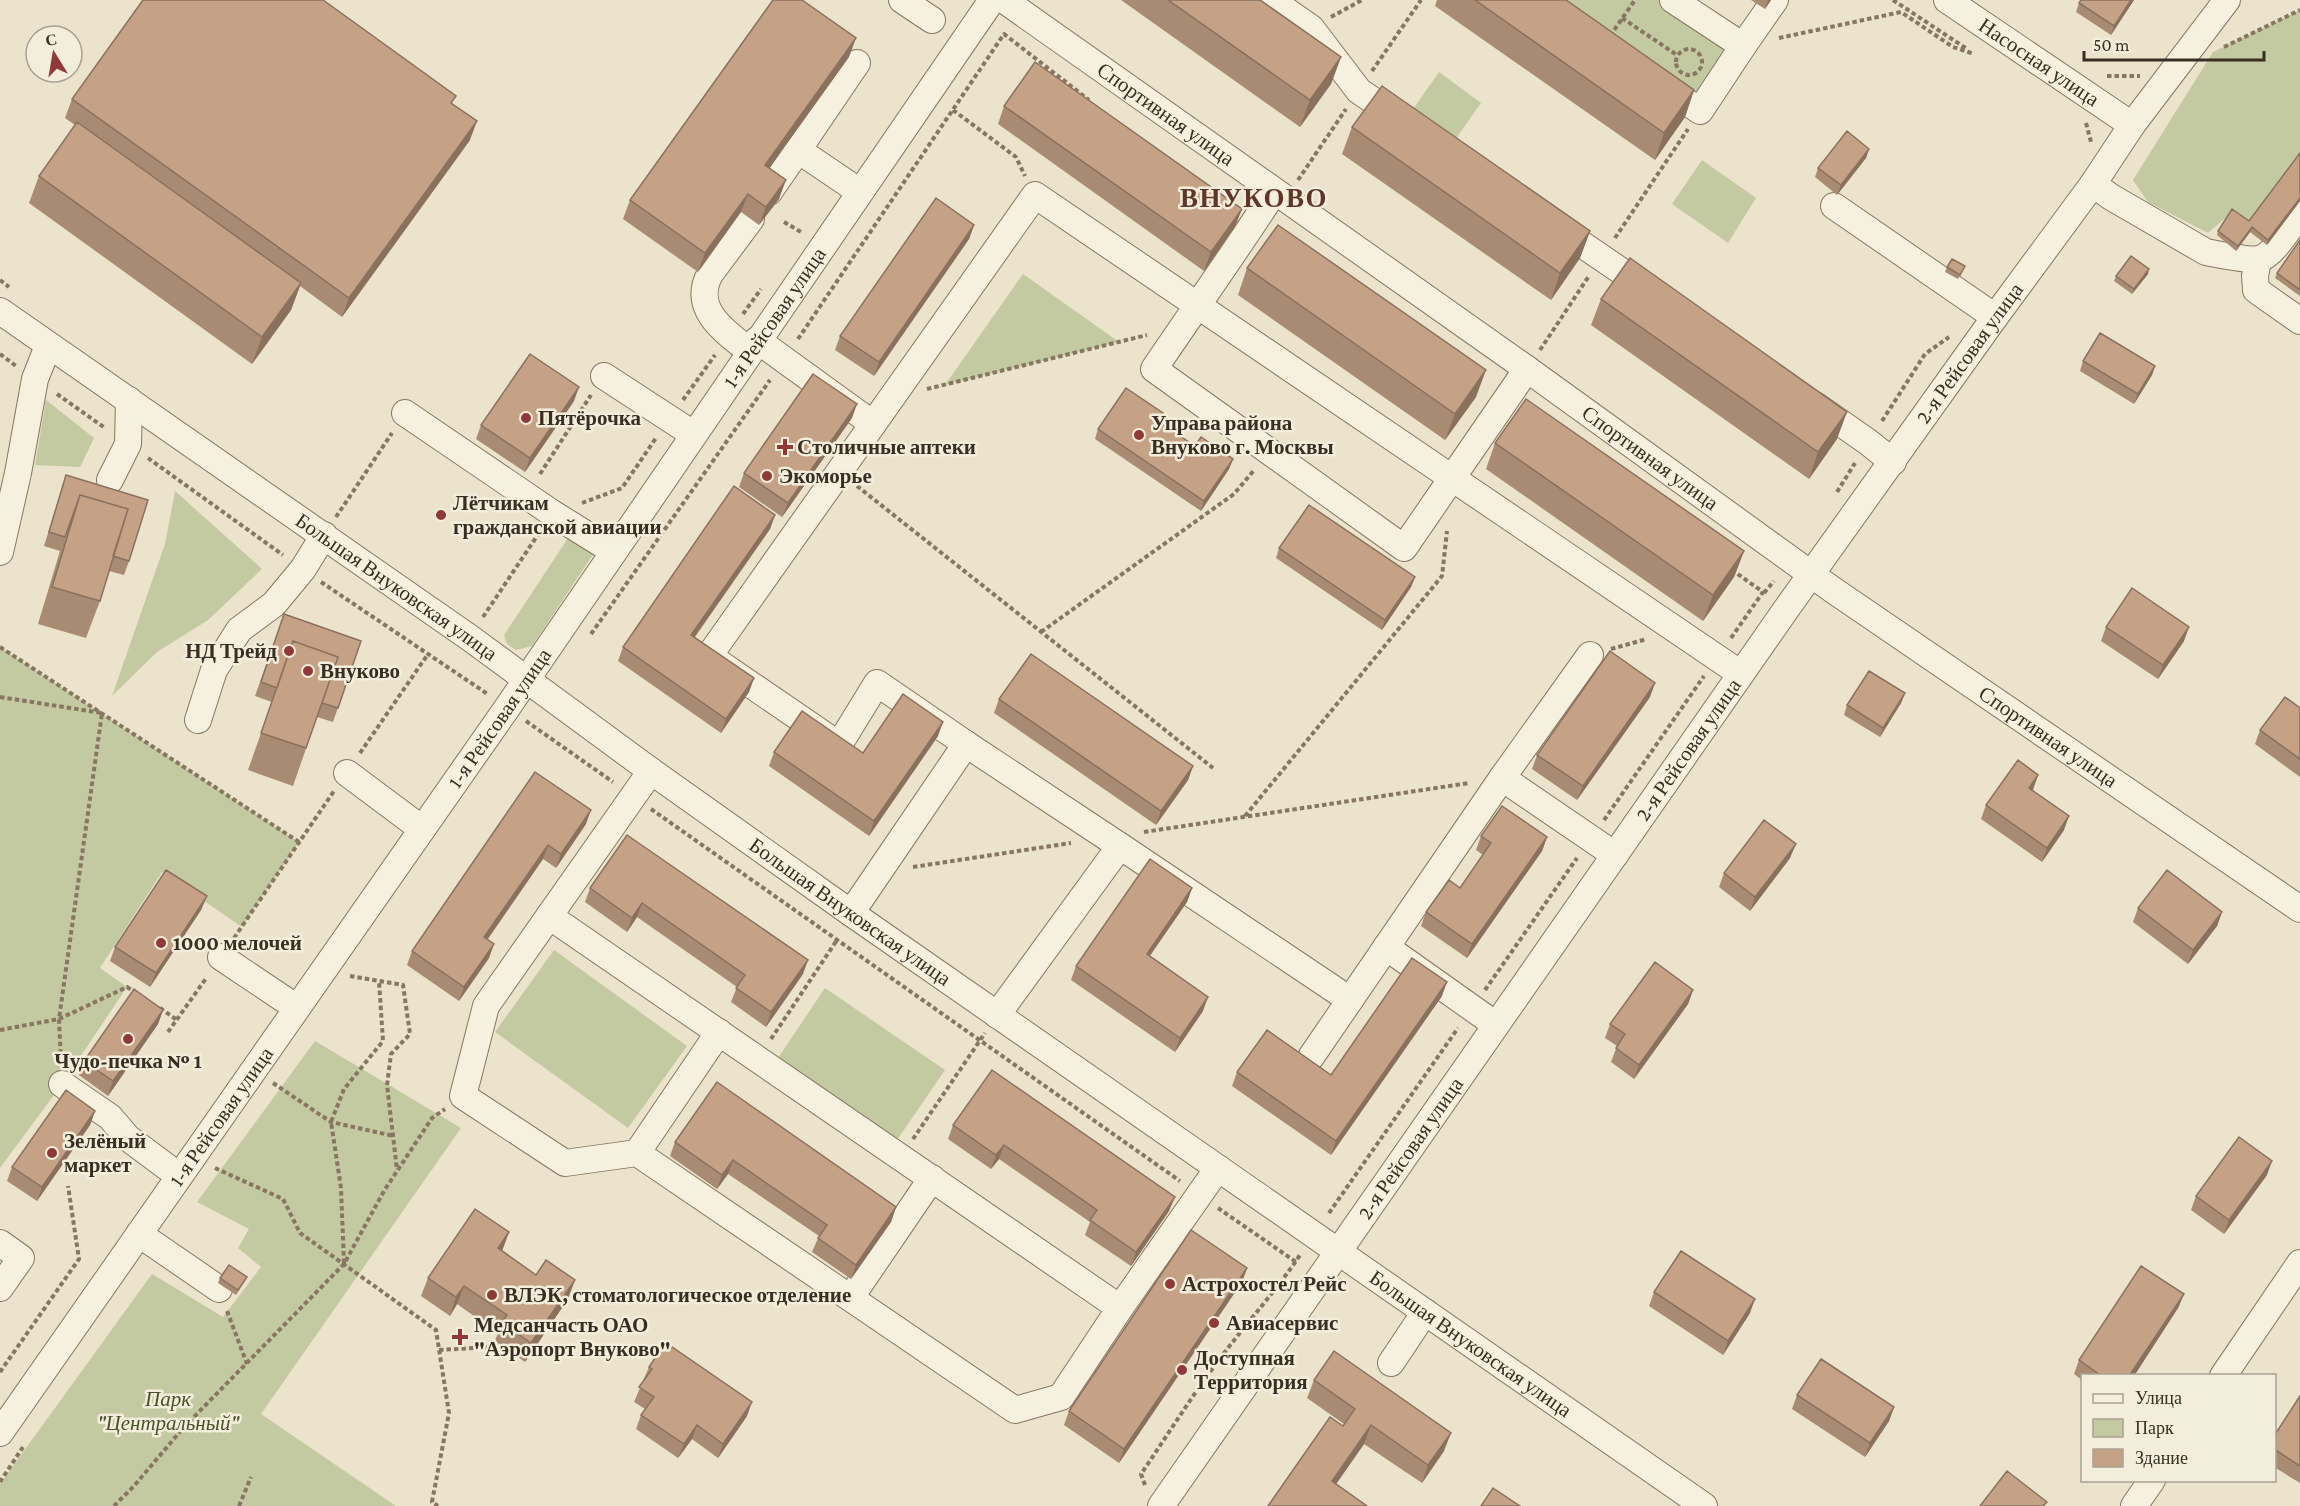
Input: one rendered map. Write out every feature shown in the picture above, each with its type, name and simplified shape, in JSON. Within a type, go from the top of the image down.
[{"type":"street","points":[[902,0],[932,20]]},
{"type":"street","name":"1-я Рейсовая улица","points":[[0,1433],[526,679],[992,0]]},
{"type":"street","name":"Спортивная улица","points":[[1004,0],[1527,369],[1812,574],[2300,909]]},
{"type":"street","points":[[1271,0],[1311,28],[1359,91],[1422,133]]},
{"type":"street","points":[[1673,0],[1743,46]]},
{"type":"street","points":[[1641,72],[1700,111],[1775,0]]},
{"type":"street","name":"Насосная улица","points":[[1947,0],[2132,125]]},
{"type":"street","name":"2-я Рейсовая улица","points":[[1154,1499],[1338,1252],[1812,574],[2093,184],[2132,125],[2227,0]]},
{"type":"street","points":[[769,192],[857,63]]},
{"type":"street","points":[[798,150],[860,192]]},
{"type":"street","points":[[2093,184],[2111,197],[2206,252],[2258,260],[2270,253],[2299,216]]},
{"type":"street","points":[[1274,192],[1154,369],[1404,548],[1527,369]]},
{"type":"street","points":[[1350,1000],[878,683],[839,745],[709,656],[1035,195],[1741,674]]},
{"type":"street","points":[[1834,206],[1995,317]]},
{"type":"street","points":[[1534,212],[1671,306]]},
{"type":"street","points":[[751,219],[706,282],[705,304],[711,316],[729,335],[753,346],[873,424]]},
{"type":"street","points":[[2258,260],[2255,276],[2256,290],[2300,321]]},
{"type":"street","name":"Большая Внуковская улица","points":[[0,311],[470,638],[651,771],[851,913],[1704,1506]]},
{"type":"street","points":[[0,552],[18,473],[35,379],[48,346]]},
{"type":"street","points":[[604,376],[693,434]]},
{"type":"street","points":[[1799,394],[1893,462]]},
{"type":"street","points":[[110,480],[128,444],[129,400]]},
{"type":"street","points":[[405,413],[552,513],[614,551]]},
{"type":"street","points":[[198,720],[214,670],[239,630],[274,604],[303,569],[324,535]]},
{"type":"street","points":[[1311,1057],[1590,654]]},
{"type":"street","points":[[851,913],[966,744]]},
{"type":"street","points":[[651,771],[486,1006],[463,1096],[565,1163],[637,1153],[1016,1410],[1061,1397],[1218,1168]]},
{"type":"street","points":[[346,773],[422,829]]},
{"type":"street","points":[[1502,778],[1615,855]]},
{"type":"street","points":[[997,1015],[1113,842]]},
{"type":"street","points":[[549,916],[1120,1308]]},
{"type":"street","points":[[1386,947],[1496,1025]]},
{"type":"street","points":[[221,957],[297,1008]]},
{"type":"street","points":[[637,1153],[719,1032]]},
{"type":"street","points":[[62,1084],[110,1117],[128,1138],[186,1165]]},
{"type":"street","points":[[851,1297],[932,1178]]},
{"type":"street","points":[[139,1234],[219,1289]]},
{"type":"street","points":[[0,1243],[21,1258],[0,1288]]},
{"type":"street","points":[[2224,1374],[2300,1263]]},
{"type":"street","points":[[1391,1363],[1425,1312]]},
{"type":"street","points":[[2134,1506],[2151,1482]]},
{"type":"path","points":[[1311,28],[1362,0]]},
{"type":"path","points":[[1610,37],[1635,0]]},
{"type":"path","points":[[1743,46],[1901,12],[1953,47],[1974,54],[1893,0]]},
{"type":"path","points":[[2222,48],[2300,10]]},
{"type":"path","points":[[1622,18],[1677,55]]},
{"type":"path","points":[[1004,34],[1096,106]]},
{"type":"path","points":[[1684,49],[1696,51],[1702,58],[1701,68],[1690,75],[1681,73],[1675,63],[1677,55],[1684,49]]},
{"type":"path","points":[[2107,76],[2150,76]]},
{"type":"path","points":[[953,110],[1016,157],[1035,195]]},
{"type":"path","points":[[784,222],[801,232],[794,242]]},
{"type":"path","points":[[470,638],[552,513],[622,488],[762,288]]},
{"type":"path","points":[[891,398],[1183,327]]},
{"type":"path","points":[[0,354],[303,569],[491,697]]},
{"type":"path","points":[[526,495],[604,376]]},
{"type":"path","points":[[324,535],[405,413]]},
{"type":"path","points":[[1041,632],[1234,494],[1270,452]]},
{"type":"path","points":[[840,472],[1213,768]]},
{"type":"path","points":[[1245,816],[1442,576],[1448,522]]},
{"type":"path","points":[[1329,1213],[1763,592],[1724,564]]},
{"type":"path","points":[[1590,654],[1678,631]]},
{"type":"path","points":[[0,646],[299,842]]},
{"type":"path","points":[[168,1032],[428,654]]},
{"type":"path","points":[[0,697],[102,713]]},
{"type":"path","points":[[62,1084],[59,1019],[102,713]]},
{"type":"path","points":[[523,719],[1296,1262]]},
{"type":"path","points":[[879,872],[1113,842],[1245,816],[1502,778]]},
{"type":"path","points":[[774,1034],[837,940],[851,913]]},
{"type":"path","points":[[348,976],[403,985],[410,1034],[391,1054],[387,1085],[398,1171]]},
{"type":"path","points":[[344,1264],[341,1188],[331,1122],[344,1089],[383,1041],[379,981]]},
{"type":"path","points":[[0,1030],[59,1019],[127,987],[137,994]]},
{"type":"path","points":[[157,1006],[177,1020]]},
{"type":"path","points":[[901,1156],[997,1015]]},
{"type":"path","points":[[272,1083],[331,1122],[394,1136]]},
{"type":"path","points":[[114,1506],[184,1427],[344,1264],[432,1118],[463,1096]]},
{"type":"path","points":[[186,1165],[211,1166],[283,1199],[300,1233],[436,1330],[449,1413],[432,1502],[438,1506]]},
{"type":"path","points":[[0,1372],[79,1259],[68,1186]]},
{"type":"path","points":[[1154,1499],[1141,1474],[1214,1366],[1305,1248]]},
{"type":"path","points":[[219,1289],[247,1364]]},
{"type":"path","points":[[439,1350],[491,1347]]},
{"type":"path","points":[[239,1506],[251,1477]]},
{"type":"green space","points":[[1535,0],[1673,0],[1743,46],[1700,111]]},
{"type":"green space","points":[[2300,10],[2300,156],[2247,226],[2230,214],[2208,233],[2148,202],[2133,180],[2213,52]]},
{"type":"green space","points":[[1439,72],[1481,103],[1448,150],[1404,122]]},
{"type":"green space","points":[[1702,160],[1756,198],[1728,243],[1672,204]]},
{"type":"green space","points":[[1023,274],[1119,342],[945,385]]},
{"type":"green space","points":[[46,400],[94,438],[80,467],[35,465]]},
{"type":"green space","points":[[175,491],[262,569],[208,620],[157,652],[112,696],[165,544]]},
{"type":"green space","points":[[576,526],[596,550],[532,646],[516,650],[507,644],[504,635]]},
{"type":"green space","points":[[0,647],[299,842],[242,927],[162,872],[100,968],[127,987],[62,1084],[0,1168]]},
{"type":"green space","points":[[554,950],[687,1046],[628,1128],[495,1032]]},
{"type":"green space","points":[[825,988],[945,1070],[897,1140],[778,1058]]},
{"type":"green space","name":"Парк \"Центральный\"","points":[[315,1041],[461,1128],[261,1414],[396,1506],[0,1506],[0,1484],[152,1274],[223,1317],[261,1267],[238,1248],[249,1229],[197,1202]]},
{"type":"building","points":[[143,0],[323,0],[456,96],[451,103],[477,121],[349,298],[72,99]]},
{"type":"building","points":[[773,0],[802,0],[856,38],[765,165],[786,180],[766,207],[748,194],[705,253],[630,200]]},
{"type":"building","points":[[1168,0],[1260,0],[1341,57],[1310,100]]},
{"type":"building","points":[[1475,0],[1566,0],[1694,90],[1664,133]]},
{"type":"building","points":[[2081,0],[2131,0],[2114,26],[2079,3]]},
{"type":"building","points":[[1035,62],[1242,209],[1211,252],[1004,106]]},
{"type":"building","points":[[1382,86],[1590,231],[1560,273],[1352,127]]},
{"type":"building","points":[[77,122],[301,283],[262,337],[39,176]]},
{"type":"building","points":[[1847,131],[1869,149],[1841,185],[1818,168]]},
{"type":"building","points":[[2300,153],[2300,198],[2268,240],[2252,227],[2238,246],[2218,231],[2232,209],[2249,221]]},
{"type":"building","points":[[936,198],[974,225],[879,362],[840,336]]},
{"type":"building","points":[[1278,225],[1486,370],[1455,414],[1247,268]]},
{"type":"building","points":[[2300,240],[2300,290],[2277,273]]},
{"type":"building","points":[[2131,256],[2149,269],[2134,289],[2116,276]]},
{"type":"building","points":[[1630,258],[1847,412],[1818,452],[1601,299]]},
{"type":"building","points":[[1952,259],[1965,266],[1960,275],[1947,267]]},
{"type":"building","points":[[2100,333],[2155,366],[2138,394],[2083,361]]},
{"type":"building","name":"Пятёрочка","points":[[530,354],[579,387],[530,458],[481,425]]},
{"type":"building","points":[[813,374],[857,404],[788,503],[744,473]]},
{"type":"building","points":[[1126,388],[1163,413],[1158,421],[1195,446],[1201,437],[1233,459],[1204,501],[1098,429]]},
{"type":"building","points":[[1526,399],[1744,551],[1713,595],[1495,443]]},
{"type":"building","points":[[66,475],[148,500],[129,561],[113,556],[128,509],[80,495],[65,537],[49,532]]},
{"type":"building","points":[[734,486],[775,515],[691,635],[754,678],[726,719],[623,647]]},
{"type":"building","points":[[80,495],[128,509],[100,601],[52,587]]},
{"type":"building","points":[[1309,505],[1415,577],[1385,620],[1279,548]]},
{"type":"building","points":[[2132,588],[2189,627],[2163,665],[2106,627]]},
{"type":"building","points":[[284,614],[361,641],[338,708],[322,703],[338,657],[293,641],[277,688],[261,682]]},
{"type":"building","points":[[293,641],[338,657],[306,748],[261,733]]},
{"type":"building","points":[[1610,651],[1655,683],[1583,786],[1537,755]]},
{"type":"building","points":[[1031,654],[1193,766],[1161,811],[999,699]]},
{"type":"building","points":[[1869,671],[1905,693],[1883,728],[1847,705]]},
{"type":"building","points":[[903,694],[943,722],[874,821],[774,752],[802,711],[863,753]]},
{"type":"building","points":[[2285,697],[2300,708],[2300,759],[2260,730]]},
{"type":"building","points":[[2018,760],[2038,775],[2029,788],[2069,816],[2047,848],[1986,805]]},
{"type":"building","points":[[535,772],[591,810],[561,854],[548,845],[484,937],[494,944],[464,987],[412,951]]},
{"type":"building","points":[[1502,806],[1547,837],[1472,944],[1426,912],[1449,880],[1460,888],[1491,843],[1481,836]]},
{"type":"building","points":[[1764,820],[1796,844],[1755,897],[1724,873]]},
{"type":"building","points":[[627,835],[808,960],[771,1012],[736,988],[745,975],[642,903],[632,918],[590,888]]},
{"type":"building","points":[[1150,859],[1192,888],[1147,954],[1208,997],[1180,1038],[1076,966]]},
{"type":"building","points":[[166,870],[207,896],[156,973],[115,947]]},
{"type":"building","points":[[2167,870],[2222,912],[2193,950],[2138,908]]},
{"type":"building","points":[[1412,958],[1447,982],[1336,1141],[1237,1072],[1267,1030],[1331,1075]]},
{"type":"building","points":[[1655,962],[1693,990],[1639,1065],[1616,1048],[1625,1034],[1610,1024]]},
{"type":"building","points":[[134,989],[163,1010],[113,1081],[84,1061]]},
{"type":"building","points":[[992,1070],[1175,1197],[1136,1252],[1090,1220],[1097,1210],[1004,1145],[996,1155],[953,1125]]},
{"type":"building","points":[[717,1082],[896,1207],[856,1265],[818,1238],[827,1225],[733,1160],[722,1175],[675,1142]]},
{"type":"building","points":[[66,1090],[95,1111],[42,1187],[12,1167]]},
{"type":"building","points":[[2239,1137],[2272,1161],[2229,1220],[2196,1196]]},
{"type":"building","name":"ВЛЭК, стоматологическое отделение","points":[[475,1209],[509,1232],[498,1248],[536,1275],[546,1260],[575,1280],[531,1343],[502,1323],[507,1315],[464,1286],[456,1297],[428,1278]]},
{"type":"building","points":[[1191,1230],[1247,1268],[1124,1449],[1069,1411]]},
{"type":"building","points":[[1681,1251],[1755,1299],[1728,1341],[1654,1292]]},
{"type":"building","points":[[229,1265],[247,1277],[238,1290],[220,1278]]},
{"type":"building","points":[[2141,1266],[2184,1294],[2130,1374],[2099,1374],[2079,1360]]},
{"type":"building","points":[[663,1346],[669,1350],[672,1347],[752,1402],[723,1444],[697,1425],[684,1444],[641,1415],[654,1397],[639,1387],[652,1369],[649,1367]]},
{"type":"building","points":[[1334,1351],[1451,1433],[1428,1465],[1371,1425],[1332,1481],[1367,1506],[1268,1506],[1330,1417],[1343,1426],[1355,1409],[1314,1380]]},
{"type":"building","points":[[1821,1359],[1894,1407],[1870,1443],[1797,1395]]},
{"type":"building","points":[[2300,1396],[2300,1466],[2276,1450],[2276,1433]]},
{"type":"building","points":[[2007,1471],[2047,1502],[2043,1506],[1980,1506]]},
{"type":"building","points":[[1493,1488],[1520,1506],[1481,1506]]},
{"type":"place","name":"Пятёрочка","points":[[526,418]]},
{"type":"place","name":"Управа района Внуково г. Москвы","points":[[1139,435]]},
{"type":"place","name":"Столичные аптеки","points":[[785,447]]},
{"type":"place","name":"Экоморье","points":[[767,476]]},
{"type":"place","name":"Лётчикам гражданской авиации","points":[[441,515]]},
{"type":"place","name":"НД Трейд","points":[[289,651]]},
{"type":"place","name":"Внуково","points":[[308,671]]},
{"type":"place","name":"1000 мелочей","points":[[161,943]]},
{"type":"place","name":"Чудо-печка № 1","points":[[128,1039]]},
{"type":"place","name":"Зелёный маркет","points":[[52,1153]]},
{"type":"place","name":"Астрохостел Рейс","points":[[1170,1284]]},
{"type":"place","name":"ВЛЭК, стоматологическое отделение","points":[[492,1295]]},
{"type":"place","name":"Авиасервис","points":[[1214,1323]]},
{"type":"place","name":"Медсанчасть ОАО \"Аэропорт Внуково\"","points":[[460,1337]]},
{"type":"place","name":"Доступная Территория","points":[[1182,1370]]},
{"type":"district","name":"ВНУКОВО","points":[[1254,198]]}]
